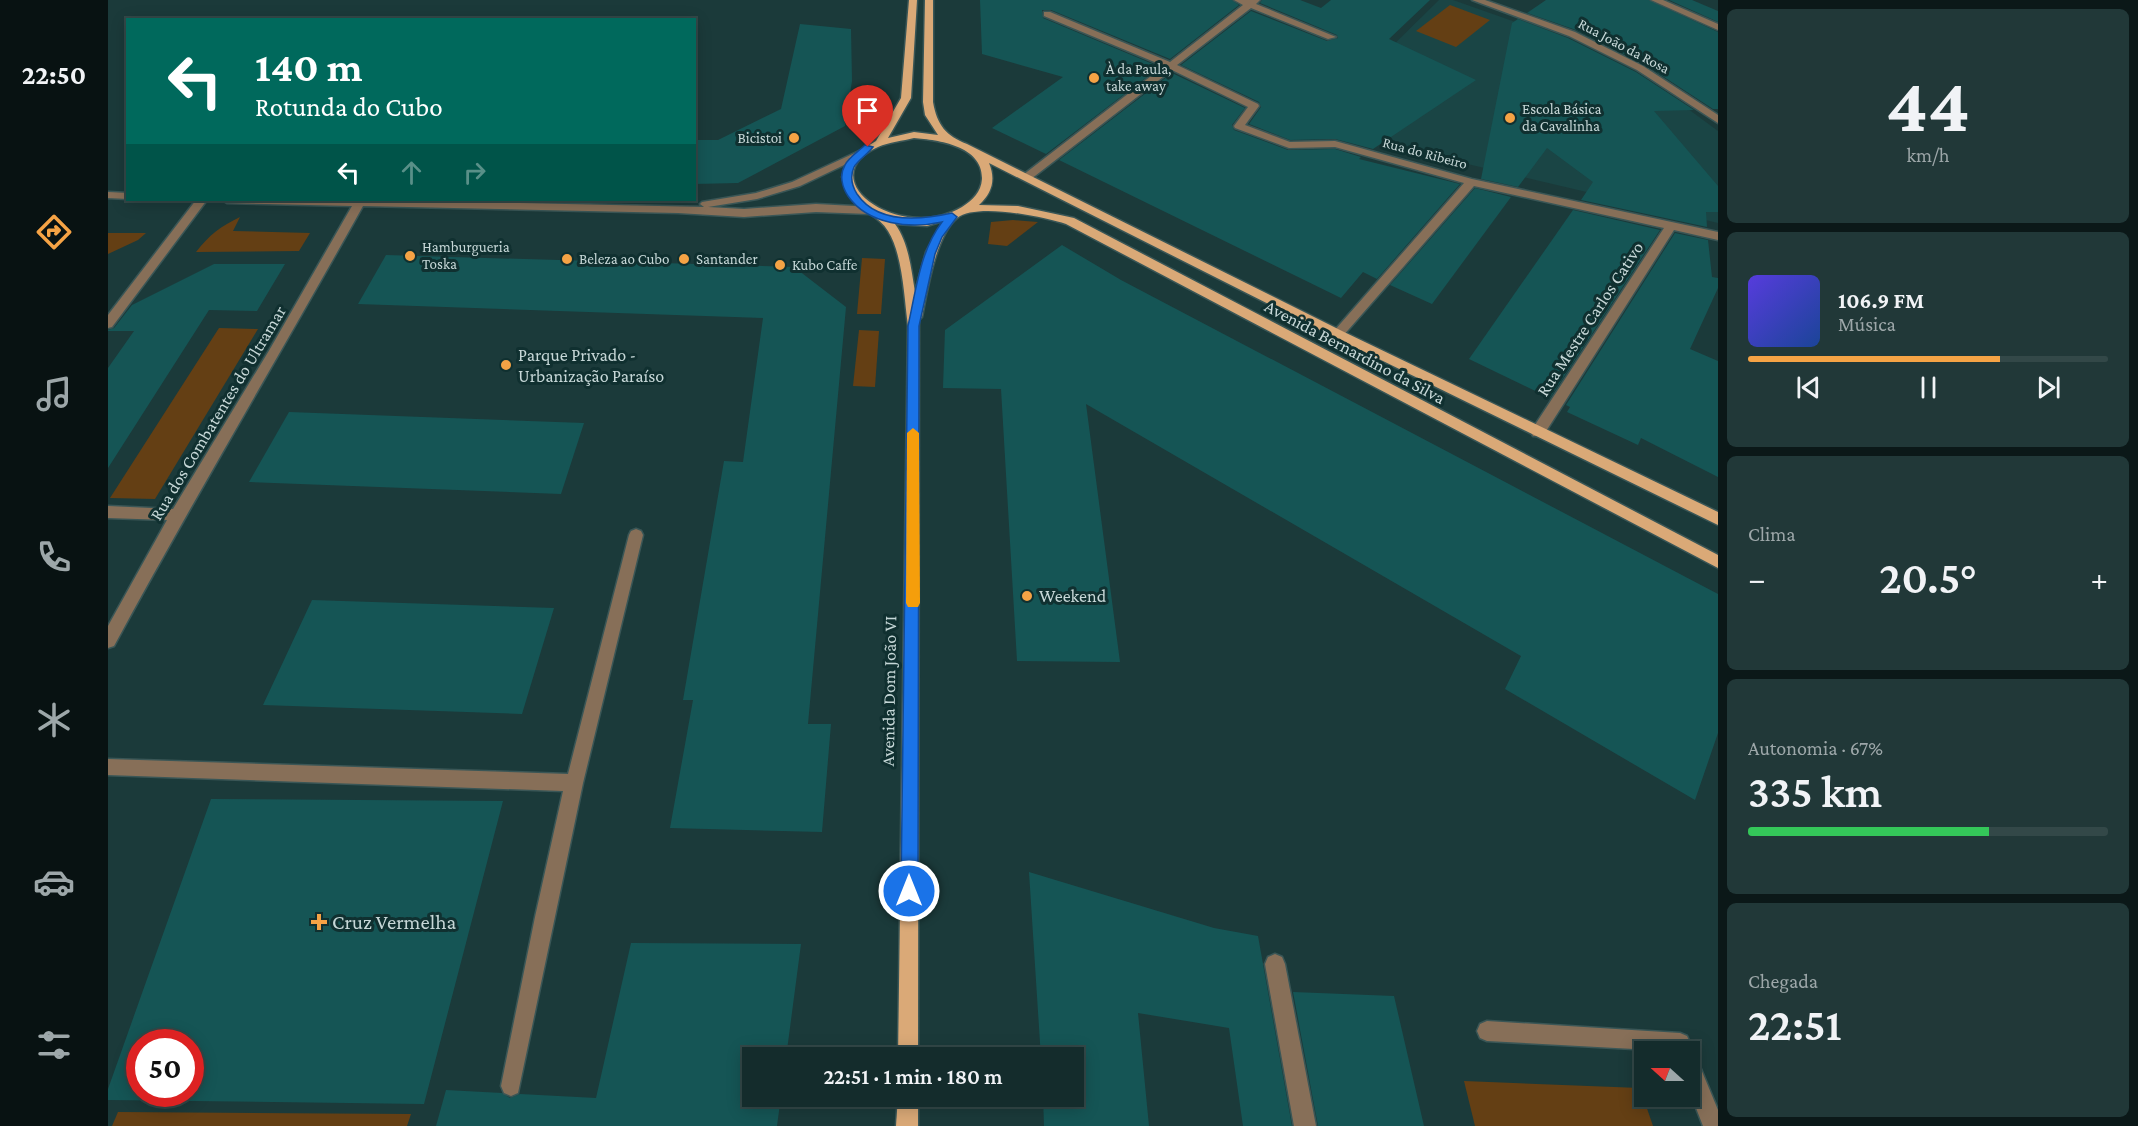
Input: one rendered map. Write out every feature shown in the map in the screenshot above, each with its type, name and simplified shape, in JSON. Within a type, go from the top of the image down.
[{"type":"main road","points":[[881,141],[906,98],[913,0]]},
{"type":"main road","points":[[929,0],[927,102],[930,115],[946,139]]},
{"type":"main road","points":[[914,135],[946,139],[971,150],[985,167],[987,174],[987,187],[979,199],[966,210],[952,217],[929,222],[905,221],[883,216],[856,201],[849,189],[846,177],[850,165],[859,154],[881,141],[914,135]]},
{"type":"main road","name":"Avenida Bernardino da Silva","points":[[971,150],[1338,334],[1718,519]]},
{"type":"main road","name":"Avenida Bernardino da Silva","points":[[966,210],[1009,207],[1028,209],[1070,221],[1718,562]]},
{"type":"main road","name":"Avenida Dom João VI","points":[[883,216],[895,232],[903,255],[914,326],[908,1047]]},
{"type":"main road","name":"Avenida Dom João VI","points":[[914,326],[930,254],[937,236],[952,217]]},
{"type":"main road","points":[[908,1107],[908,1126]]},
{"type":"street","points":[[1238,0],[1253,2],[1331,37]]},
{"type":"street","name":"Rua João da Rosa","points":[[1476,0],[1591,43],[1640,68],[1718,120]]},
{"type":"street","points":[[1655,0],[1718,27]]},
{"type":"street","points":[[1027,177],[1253,2]]},
{"type":"street","points":[[1047,14],[1171,66]]},
{"type":"street","name":"Rua do Ribeiro","points":[[1171,66],[1254,106],[1239,126],[1288,145],[1335,144],[1471,182],[1718,236]]},
{"type":"street","points":[[678,209],[767,193],[796,184],[859,154]]},
{"type":"street","points":[[1338,334],[1471,182]]},
{"type":"street","points":[[108,195],[126,196]]},
{"type":"street","points":[[108,324],[200,201]]},
{"type":"street","points":[[282,201],[678,209],[744,213],[816,208],[869,210]]},
{"type":"street","name":"Rua dos Combatentes do Ultramar","points":[[108,641],[177,514],[281,342],[359,204]]},
{"type":"street","name":"Rua Mestre Carlos Cativo","points":[[1539,432],[1671,225]]},
{"type":"street","points":[[108,512],[177,514]]},
{"type":"street","points":[[511,1086],[544,917],[574,783],[636,535]]},
{"type":"street","points":[[108,767],[574,783]]},
{"type":"street","points":[[1275,964],[1305,1126]]},
{"type":"street","points":[[1487,1031],[1648,1041]]},
{"type":"street","points":[[1700,1091],[1714,1126]]},
{"type":"shaded area","name":"Escola Básica da Cavalinha","points":[[1439,0],[1453,0],[1572,42],[1661,89],[1718,131],[1718,223],[1310,127]]},
{"type":"shaded area","points":[[1450,5],[1490,20],[1456,47],[1416,31]]},
{"type":"shaded area","points":[[240,217],[233,231],[310,233],[299,251],[196,252],[216,232]]},
{"type":"shaded area","points":[[1013,220],[1038,222],[1007,246],[988,244],[991,222]]},
{"type":"shaded area","points":[[108,233],[146,233],[138,240],[108,254]]},
{"type":"shaded area","points":[[862,258],[885,259],[881,314],[857,314]]},
{"type":"shaded area","points":[[219,328],[258,329],[155,499],[110,498]]},
{"type":"shaded area","points":[[859,330],[879,331],[875,387],[853,386]]},
{"type":"shaded area","points":[[1464,1081],[1634,1088],[1634,1107],[1646,1107],[1653,1126],[1475,1126]]},
{"type":"shaded area","points":[[118,1112],[411,1114],[407,1126],[112,1126]]},
{"type":"building","points":[[980,0],[1232,0],[1239,5],[1170,59],[1051,10],[1042,10],[1043,18],[1160,67],[1046,154],[992,128],[1063,77],[982,54]]},
{"type":"building","points":[[1262,0],[1300,0],[1321,8],[1331,0],[1430,0],[1389,39],[1476,80],[1373,149],[1335,139],[1290,140],[1249,124],[1261,107],[1259,102],[1181,65],[1251,11],[1327,41],[1338,38],[1337,35],[1260,3]]},
{"type":"building","points":[[1546,0],[1649,0],[1718,32],[1718,109],[1713,109],[1644,64],[1576,30],[1527,13]]},
{"type":"building","points":[[1669,0],[1692,0],[1718,11],[1718,22]]},
{"type":"building","points":[[1518,19],[1568,38],[1636,72],[1694,110],[1654,111],[1718,186],[1718,212],[1706,212],[1707,227],[1581,200],[1593,182],[1547,148],[1518,187],[1481,179],[1512,23]]},
{"type":"building","points":[[800,24],[851,29],[852,81],[845,126],[738,183],[696,184],[696,140],[718,140],[781,109]]},
{"type":"building","points":[[1172,73],[1245,108],[1232,125],[1234,130],[1288,150],[1335,149],[1361,157],[1359,159],[1460,184],[1377,279],[1363,272],[1341,298],[1059,160]]},
{"type":"building","points":[[1475,188],[1511,197],[1432,304],[1390,285]]},
{"type":"building","points":[[1573,210],[1660,230],[1550,398],[1469,359]]},
{"type":"building","points":[[1675,233],[1708,240],[1712,277],[1718,278],[1718,288],[1690,349],[1718,361],[1718,477],[1641,438],[1638,445],[1567,412],[1570,407],[1566,405]]},
{"type":"building","points":[[1062,245],[1121,280],[1718,594],[1718,733],[1695,800],[1505,689],[1521,656],[1086,404],[1120,662],[1017,661],[1001,389],[943,388],[945,330]]},
{"type":"building","points":[[386,255],[794,267],[846,307],[808,724],[831,724],[822,832],[670,828],[693,700],[683,700],[724,461],[743,462],[763,318],[358,304]]},
{"type":"building","points":[[214,264],[285,264],[257,311],[209,310],[108,468],[108,368],[134,331],[108,330],[114,328],[132,305]]},
{"type":"building","points":[[289,412],[584,423],[561,494],[249,482]]},
{"type":"building","points":[[312,600],[554,608],[522,714],[263,705]]},
{"type":"building","name":"Cruz Vermelha","points":[[211,799],[503,801],[424,1104],[204,1101],[204,1029],[129,1029]]},
{"type":"building","points":[[1029,872],[1214,928],[1258,936],[1292,1126],[1243,1126],[1229,1028],[1138,1013],[1149,1126],[1044,1126],[1043,1107],[1084,1107],[1084,1047],[1040,1047]]},
{"type":"building","points":[[631,943],[801,944],[787,1047],[742,1047],[742,1107],[780,1107],[777,1126],[436,1126],[446,1090],[502,1093],[510,1098],[520,1094],[596,1098]]},
{"type":"building","points":[[1293,992],[1394,996],[1424,1126],[1318,1126]]},
{"type":"building","name":"Cruz Vermelha","points":[[126,1038],[126,1100],[108,1100],[108,1089]]},
{"type":"slow traffic","points":[[913,433],[913,603]]},
{"type":"place","name":"À da Paula, take away","points":[[1094,78]]},
{"type":"place","name":"Escola Básica da Cavalinha","points":[[1510,118]]},
{"type":"place","name":"Bicistoi","points":[[794,138]]},
{"type":"place","name":"Hamburgueria Toska","points":[[410,256]]},
{"type":"place","name":"Beleza ao Cubo","points":[[567,259]]},
{"type":"place","name":"Santander","points":[[684,259]]},
{"type":"place","name":"Kubo Caffe","points":[[780,265]]},
{"type":"place","name":"Parque Privado - Urbanização Paraíso","points":[[506,365]]},
{"type":"place","name":"Weekend","points":[[1027,596]]},
{"type":"place","name":"Cruz Vermelha","points":[[319,922]]},
{"type":"route","points":[[868,147],[850,165],[846,177],[849,189],[856,201],[883,216],[905,221],[929,222],[952,217],[937,236],[930,254],[914,326],[909,891]]}]
